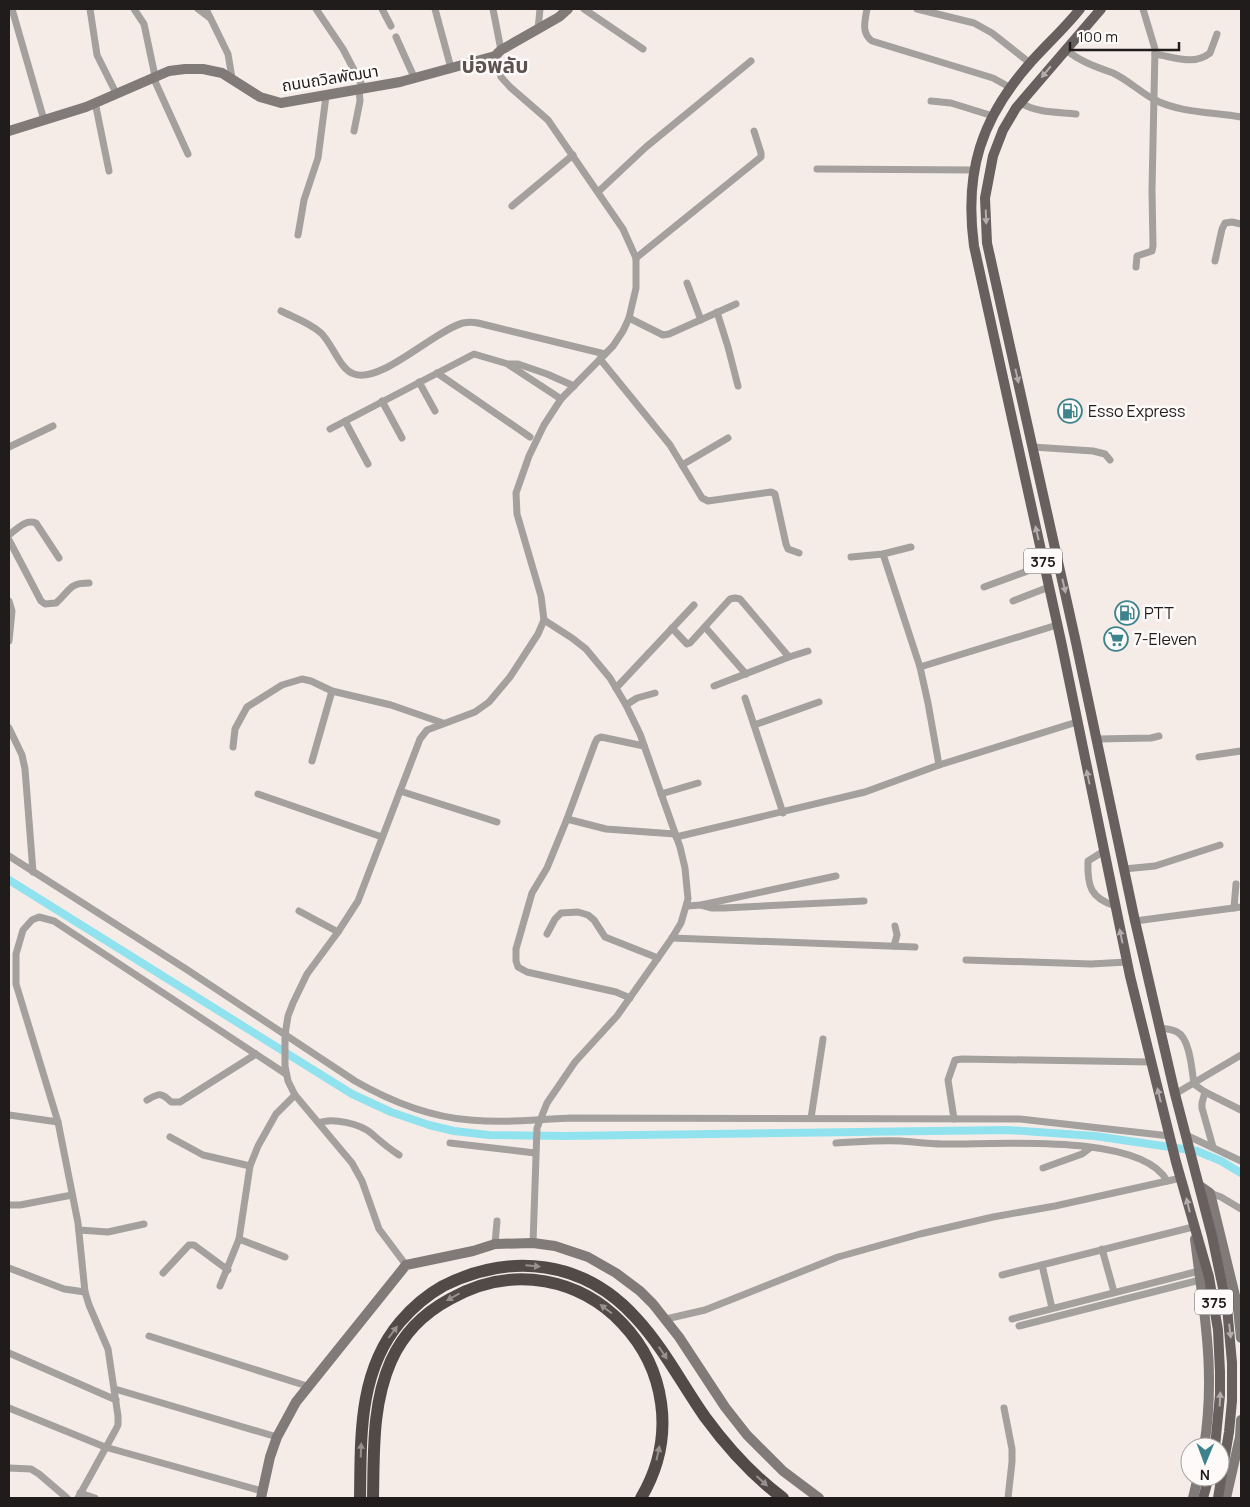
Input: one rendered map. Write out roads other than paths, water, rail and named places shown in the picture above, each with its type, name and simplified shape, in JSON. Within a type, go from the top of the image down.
[{"type":"highway","points":[[360,1498],[361,1430],[365,1397],[371,1375],[383,1346],[390,1335],[415,1307],[439,1288],[471,1274],[490,1268],[511,1265],[529,1265],[564,1271],[596,1285],[618,1300],[636,1317],[656,1342],[724,1441],[748,1468],[783,1498]]},
{"type":"highway","points":[[373,1498],[376,1430],[380,1395],[384,1378],[395,1352],[410,1330],[443,1302],[461,1292],[486,1283],[509,1280],[535,1280],[577,1291],[595,1300],[627,1327],[644,1353],[655,1377],[662,1410],[660,1444],[652,1474],[640,1498]]},
{"type":"main road","name":"ถนนถวิลพัฒนา","points":[[9,131],[95,102],[154,76],[185,68],[222,73],[260,97],[272,102],[292,102],[414,78],[498,53],[559,17],[568,9]]},
{"type":"main road","name":"375","points":[[1080,9],[1053,40],[1030,62],[993,116],[982,137],[974,170],[970,204],[971,224],[974,246],[1049,587],[1127,962],[1176,1162],[1209,1277],[1218,1330],[1220,1372],[1216,1437]]},
{"type":"main road","name":"375","points":[[1101,9],[1021,102],[1003,130],[993,156],[985,198],[985,219],[987,243],[1135,921],[1175,1094],[1212,1236],[1222,1285],[1231,1344],[1232,1372],[1231,1416],[1218,1498]]},
{"type":"main road","points":[[1127,962],[1140,939]]},
{"type":"main road","points":[[1200,1186],[1210,1193],[1238,1308],[1241,1338]]},
{"type":"main road","points":[[1194,1227],[1210,1360],[1209,1408],[1205,1437]]},
{"type":"main road","points":[[262,1495],[270,1457],[277,1437],[296,1402],[307,1386],[329,1362],[406,1266],[474,1251],[495,1244],[533,1243],[573,1251],[603,1265],[640,1291],[666,1319],[747,1435],[783,1471],[819,1498]]},
{"type":"main road","points":[[1226,1498],[1240,1437],[1241,1420]]},
{"type":"street","points":[[12,9],[44,120]]},
{"type":"street","points":[[90,9],[97,55],[116,93]]},
{"type":"street","points":[[134,9],[144,24],[154,76],[188,154]]},
{"type":"street","points":[[198,9],[211,18]]},
{"type":"street","points":[[206,9],[228,54],[232,78]]},
{"type":"street","points":[[316,9],[343,49],[361,89],[354,131]]},
{"type":"street","points":[[382,9],[390,26]]},
{"type":"street","points":[[435,9],[451,68]]},
{"type":"street","points":[[406,1266],[379,1229],[362,1180],[352,1163],[295,1094],[286,1074],[285,1066],[285,1035],[288,1016],[299,989],[321,953],[338,932],[358,901],[420,739],[426,730],[475,712],[489,702],[510,676],[538,634],[544,620],[541,596],[517,514],[516,493],[529,456],[544,425],[561,399],[602,357],[623,331],[629,318],[636,288],[636,258],[623,229],[548,120],[501,77],[493,9]]},
{"type":"street","points":[[538,29],[540,9]]},
{"type":"street","points":[[584,9],[643,49]]},
{"type":"street","points":[[867,9],[864,32],[865,36],[872,41],[993,78],[1011,88]]},
{"type":"street","points":[[918,9],[974,23],[992,33],[1030,62]]},
{"type":"street","points":[[1136,267],[1137,256],[1152,251],[1153,246],[1152,190],[1155,54],[1151,31],[1143,9]]},
{"type":"street","points":[[1155,54],[1198,60],[1210,53],[1217,34]]},
{"type":"street","points":[[396,37],[414,78]]},
{"type":"street","points":[[1065,49],[1072,55],[1114,74],[1168,106],[1241,117]]},
{"type":"street","points":[[598,192],[646,147],[751,61]]},
{"type":"street","points":[[298,235],[304,200],[318,158],[326,96]]},
{"type":"street","points":[[931,101],[951,102],[993,116]]},
{"type":"street","points":[[95,102],[109,171]]},
{"type":"street","points":[[1021,102],[1028,107],[1040,110],[1076,114]]},
{"type":"street","points":[[636,258],[761,157],[762,153],[754,131]]},
{"type":"street","points":[[512,206],[572,155]]},
{"type":"street","points":[[817,169],[974,170]]},
{"type":"street","points":[[1215,262],[1222,228],[1225,223],[1241,224]]},
{"type":"street","points":[[687,283],[701,320]]},
{"type":"street","points":[[629,318],[663,335],[736,304]]},
{"type":"street","points":[[282,311],[312,325],[323,335],[348,371],[359,376],[374,373],[392,365],[456,326],[470,322],[478,322],[602,357],[670,445],[705,500],[771,492],[775,494],[788,549],[799,553]]},
{"type":"street","points":[[717,312],[738,386]]},
{"type":"street","points":[[330,429],[474,354],[508,364],[518,364],[574,386]]},
{"type":"street","points":[[508,364],[561,399]]},
{"type":"street","points":[[437,373],[530,437]]},
{"type":"street","points":[[419,382],[435,411]]},
{"type":"street","points":[[382,401],[402,438]]},
{"type":"street","points":[[345,421],[368,464]]},
{"type":"street","points":[[9,448],[53,426]]},
{"type":"street","points":[[682,465],[728,438]]},
{"type":"street","points":[[1033,447],[1093,451],[1105,454],[1110,460]]},
{"type":"street","points":[[9,535],[26,522],[32,521],[36,523],[59,558]]},
{"type":"street","points":[[9,540],[41,601],[45,604],[56,602],[74,584],[89,583]]},
{"type":"street","points":[[851,557],[883,554],[911,547]]},
{"type":"street","points":[[883,554],[920,667],[939,765]]},
{"type":"street","points":[[984,587],[1044,565]]},
{"type":"street","points":[[1014,601],[1049,587]]},
{"type":"street","points":[[672,628],[687,644],[730,599],[740,599],[789,657]]},
{"type":"street","points":[[9,601],[12,611],[9,640]]},
{"type":"street","points":[[616,688],[694,606]]},
{"type":"street","points":[[533,1243],[537,1128],[547,1102],[575,1062],[617,1016],[672,938],[681,923],[687,906],[688,888],[685,868],[676,836],[644,746],[626,704],[610,678],[586,649],[544,620]]},
{"type":"street","points":[[920,667],[1057,625]]},
{"type":"street","points":[[705,627],[746,674]]},
{"type":"street","points":[[714,686],[808,651]]},
{"type":"street","points":[[233,747],[235,729],[247,707],[282,685],[302,679],[332,691],[391,706],[443,723]]},
{"type":"street","points":[[312,761],[332,691]]},
{"type":"street","points":[[626,704],[637,698],[655,693]]},
{"type":"street","points":[[745,698],[783,812]]},
{"type":"street","points":[[754,725],[820,702]]},
{"type":"street","points":[[567,819],[606,829],[676,836],[865,792],[939,765],[1077,722]]},
{"type":"street","points":[[9,731],[22,755],[25,769],[33,872]]},
{"type":"street","points":[[1096,738],[1151,738],[1159,736]]},
{"type":"street","points":[[630,998],[616,992],[527,972],[518,967],[516,961],[518,941],[532,893],[547,868],[594,743],[601,737],[644,746]]},
{"type":"street","points":[[1200,757],[1241,750]]},
{"type":"street","points":[[661,794],[698,783]]},
{"type":"street","points":[[400,790],[497,822]]},
{"type":"street","points":[[258,794],[382,837]]},
{"type":"street","points":[[1124,869],[1155,866],[1220,845]]},
{"type":"street","points":[[1104,851],[1088,862],[1090,884],[1094,896],[1101,902],[1115,906]]},
{"type":"street","points":[[9,856],[367,1088],[418,1109],[449,1117],[500,1121],[811,1118],[1020,1119],[1171,1139]]},
{"type":"street","points":[[687,906],[700,905],[836,876]]},
{"type":"street","points":[[1135,921],[1238,907],[1236,884]]},
{"type":"street","points":[[700,905],[724,908],[864,901]]},
{"type":"street","points":[[299,911],[338,932]]},
{"type":"street","points":[[547,934],[555,919],[561,913],[578,912],[588,915],[594,920],[605,937],[658,958]]},
{"type":"street","points":[[95,1498],[79,1495],[118,1425],[115,1389],[108,1349],[85,1292],[79,1230],[58,1122],[16,984],[13,954],[23,930],[32,920],[40,917],[54,921],[286,1074]]},
{"type":"street","points":[[894,946],[897,935],[895,926]]},
{"type":"street","points":[[672,938],[915,947]]},
{"type":"street","points":[[966,960],[1091,964],[1127,962]]},
{"type":"street","points":[[1161,1028],[1176,1031],[1183,1036],[1187,1044],[1194,1084],[1205,1092],[1241,1110]]},
{"type":"street","points":[[811,1118],[822,1039]]},
{"type":"street","points":[[147,1100],[161,1094],[165,1095],[171,1102],[180,1102],[256,1054]]},
{"type":"street","points":[[1175,1094],[1240,1057]]},
{"type":"street","points":[[954,1119],[948,1080],[955,1060],[962,1058],[1150,1062]]},
{"type":"street","points":[[1205,1092],[1202,1108],[1213,1147]]},
{"type":"street","points":[[220,1286],[239,1239],[250,1166],[258,1146],[276,1114],[295,1094]]},
{"type":"street","points":[[9,1115],[58,1122]]},
{"type":"street","points":[[319,1123],[325,1120],[332,1120],[361,1128],[370,1132],[399,1155]]},
{"type":"street","points":[[170,1136],[203,1155],[250,1166]]},
{"type":"street","points":[[1187,1139],[1213,1147],[1241,1161]]},
{"type":"street","points":[[836,1143],[900,1141],[942,1144],[1047,1144],[1090,1148],[1136,1157],[1160,1171],[1167,1181]]},
{"type":"street","points":[[450,1143],[535,1149]]},
{"type":"street","points":[[1043,1168],[1082,1154],[1090,1148]]},
{"type":"street","points":[[666,1319],[704,1310],[838,1257],[920,1234],[1181,1178]]},
{"type":"street","points":[[1210,1193],[1241,1209]]},
{"type":"street","points":[[9,1206],[72,1195]]},
{"type":"street","points":[[495,1244],[497,1221]]},
{"type":"street","points":[[79,1230],[108,1232],[144,1224]]},
{"type":"street","points":[[1002,1275],[1194,1227]]},
{"type":"street","points":[[239,1239],[285,1257]]},
{"type":"street","points":[[163,1273],[189,1245],[194,1244],[228,1270]]},
{"type":"street","points":[[1102,1249],[1114,1292]]},
{"type":"street","points":[[1042,1265],[1052,1308]]},
{"type":"street","points":[[9,1268],[64,1289],[85,1292]]},
{"type":"street","points":[[1012,1318],[1114,1292],[1200,1276]]},
{"type":"street","points":[[1019,1326],[1200,1276]]},
{"type":"street","points":[[149,1336],[307,1386]]},
{"type":"street","points":[[9,1353],[116,1400]]},
{"type":"street","points":[[115,1389],[277,1437]]},
{"type":"street","points":[[9,1408],[105,1447],[262,1495]]},
{"type":"street","points":[[1004,1408],[1012,1449],[1008,1498]]},
{"type":"street","points":[[9,1468],[31,1469],[67,1498]]},
{"type":"waterway","points":[[9,880],[352,1094],[391,1112],[454,1131],[489,1135],[565,1136],[1008,1130],[1095,1136],[1197,1151],[1221,1161],[1241,1173]]},
{"type":"place","name":"Esso Express","points":[[1070,411]]},
{"type":"place","name":"PTT","points":[[1127,613]]},
{"type":"place","name":"7-Eleven","points":[[1116,639]]},
{"type":"district","name":"บ่อพลับ","points":[[495,65]]}]
